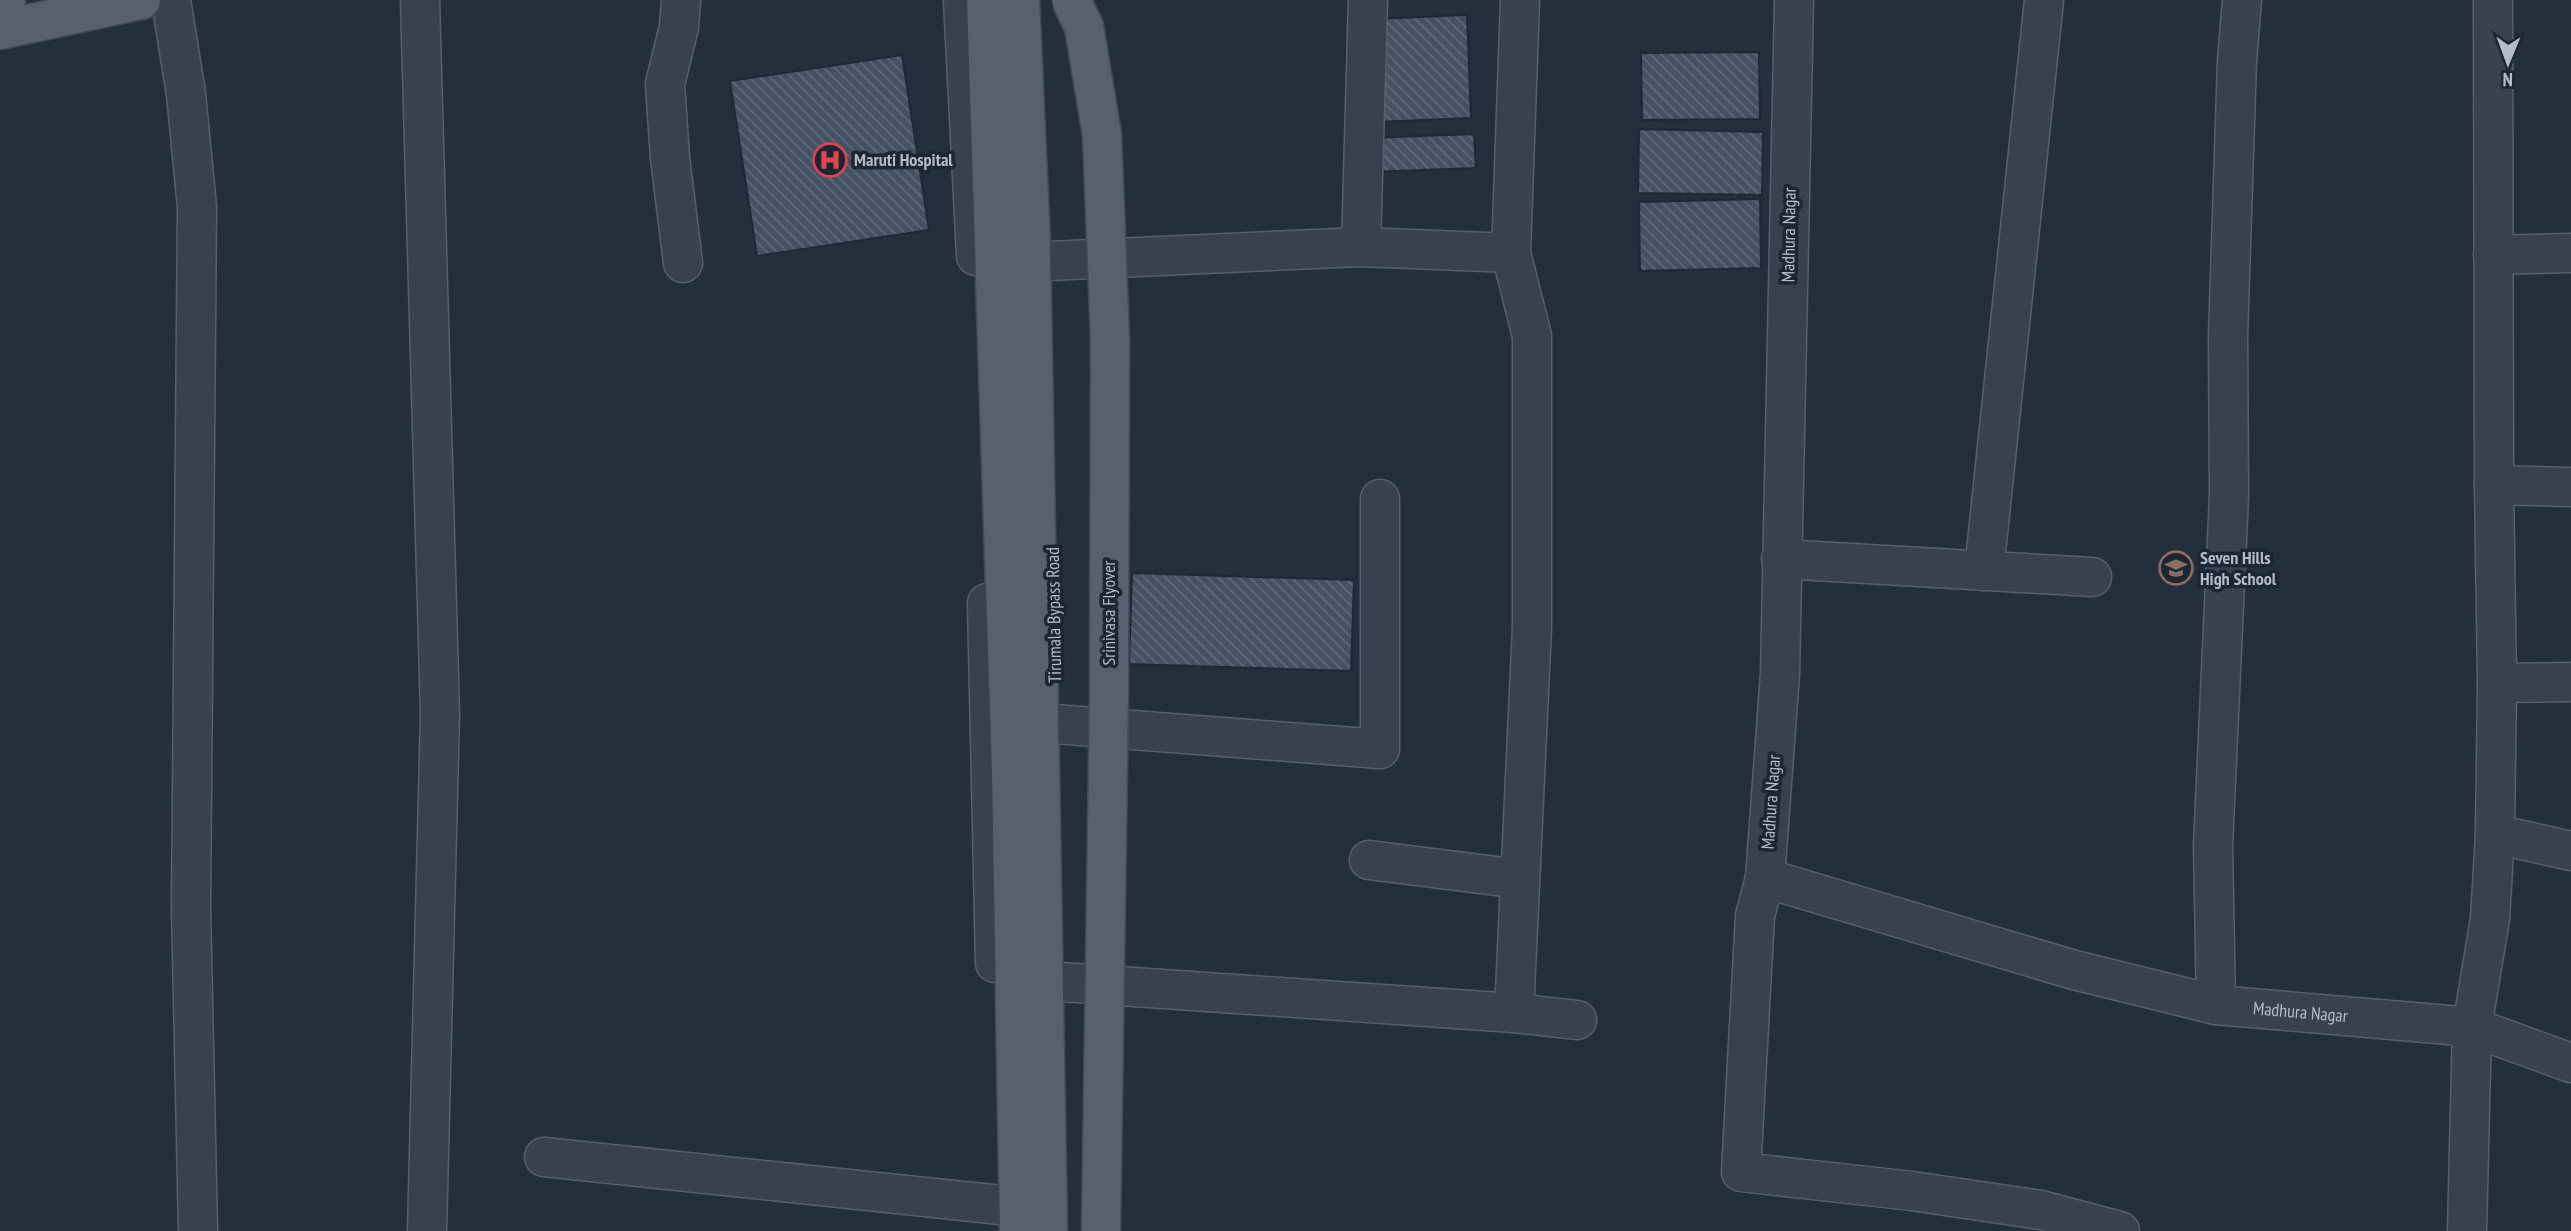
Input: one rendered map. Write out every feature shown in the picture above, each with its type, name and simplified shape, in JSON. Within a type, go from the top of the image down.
[{"type":"main road","points":[[0,1],[6,0]]},
{"type":"main road","points":[[0,30],[141,0]]},
{"type":"main road","points":[[986,0],[1011,774],[1007,1222]]},
{"type":"main road","points":[[1020,0],[1031,243],[1048,1231]]},
{"type":"main road","name":"Srinivasa Flyover","points":[[1071,0],[1084,27],[1102,135],[1110,339],[1109,695],[1101,1231]]},
{"type":"street","points":[[171,0],[186,94],[197,207],[191,907],[198,1231]]},
{"type":"street","points":[[420,0],[440,714],[427,1231]]},
{"type":"street","points":[[681,0],[679,27],[665,84],[670,158],[683,263]]},
{"type":"street","points":[[544,1157],[1007,1222],[980,348],[963,0]]},
{"type":"street","name":"Tirumala Bypass Road","points":[[1032,0],[1048,261],[1067,1231]]},
{"type":"street","points":[[1361,247],[1368,0]]},
{"type":"street","points":[[1514,1013],[1532,627],[1532,337],[1511,253],[1520,0]]},
{"type":"street","name":"Madhura Nagar","points":[[1794,0],[1780,674],[1765,878],[2074,970],[2216,1005],[2472,1027],[2571,1063]]},
{"type":"street","points":[[1984,571],[2044,0]]},
{"type":"street","points":[[2216,1005],[2213,846],[2229,495],[2228,336],[2237,61],[2242,0]]},
{"type":"street","points":[[2467,1231],[2472,1027],[2490,919],[2495,834],[2497,683],[2493,0]]},
{"type":"street","points":[[1048,261],[1361,247],[1511,253]]},
{"type":"street","points":[[2493,255],[2571,253]]},
{"type":"street","points":[[2494,485],[2571,487]]},
{"type":"street","points":[[1055,724],[1380,749],[1380,499]]},
{"type":"street","points":[[1781,559],[2092,577]]},
{"type":"street","points":[[2497,683],[2571,682]]},
{"type":"street","points":[[2495,834],[2571,851]]},
{"type":"street","points":[[1369,860],[1520,879]]},
{"type":"street","points":[[1765,878],[1755,916],[1741,1171],[1912,1191],[2041,1210],[2120,1231]]},
{"type":"street","points":[[1061,982],[1514,1013],[1577,1020]]},
{"type":"building","points":[[1467,15],[1471,118],[1377,122],[1373,19]]},
{"type":"building","points":[[1759,52],[1760,119],[1642,120],[1641,53]]},
{"type":"building","points":[[902,55],[929,230],[757,256],[730,81]]},
{"type":"building","points":[[1639,129],[1763,132],[1762,195],[1638,193]]},
{"type":"building","points":[[1474,134],[1476,168],[1370,172],[1368,138]]},
{"type":"building","points":[[1760,199],[1761,268],[1640,271],[1639,202]]},
{"type":"building","points":[[1132,573],[1354,580],[1351,671],[1129,664]]},
{"type":"place","name":"Maruti Hospital","points":[[830,160]]},
{"type":"place","name":"Seven Hills High School","points":[[2176,568]]}]
